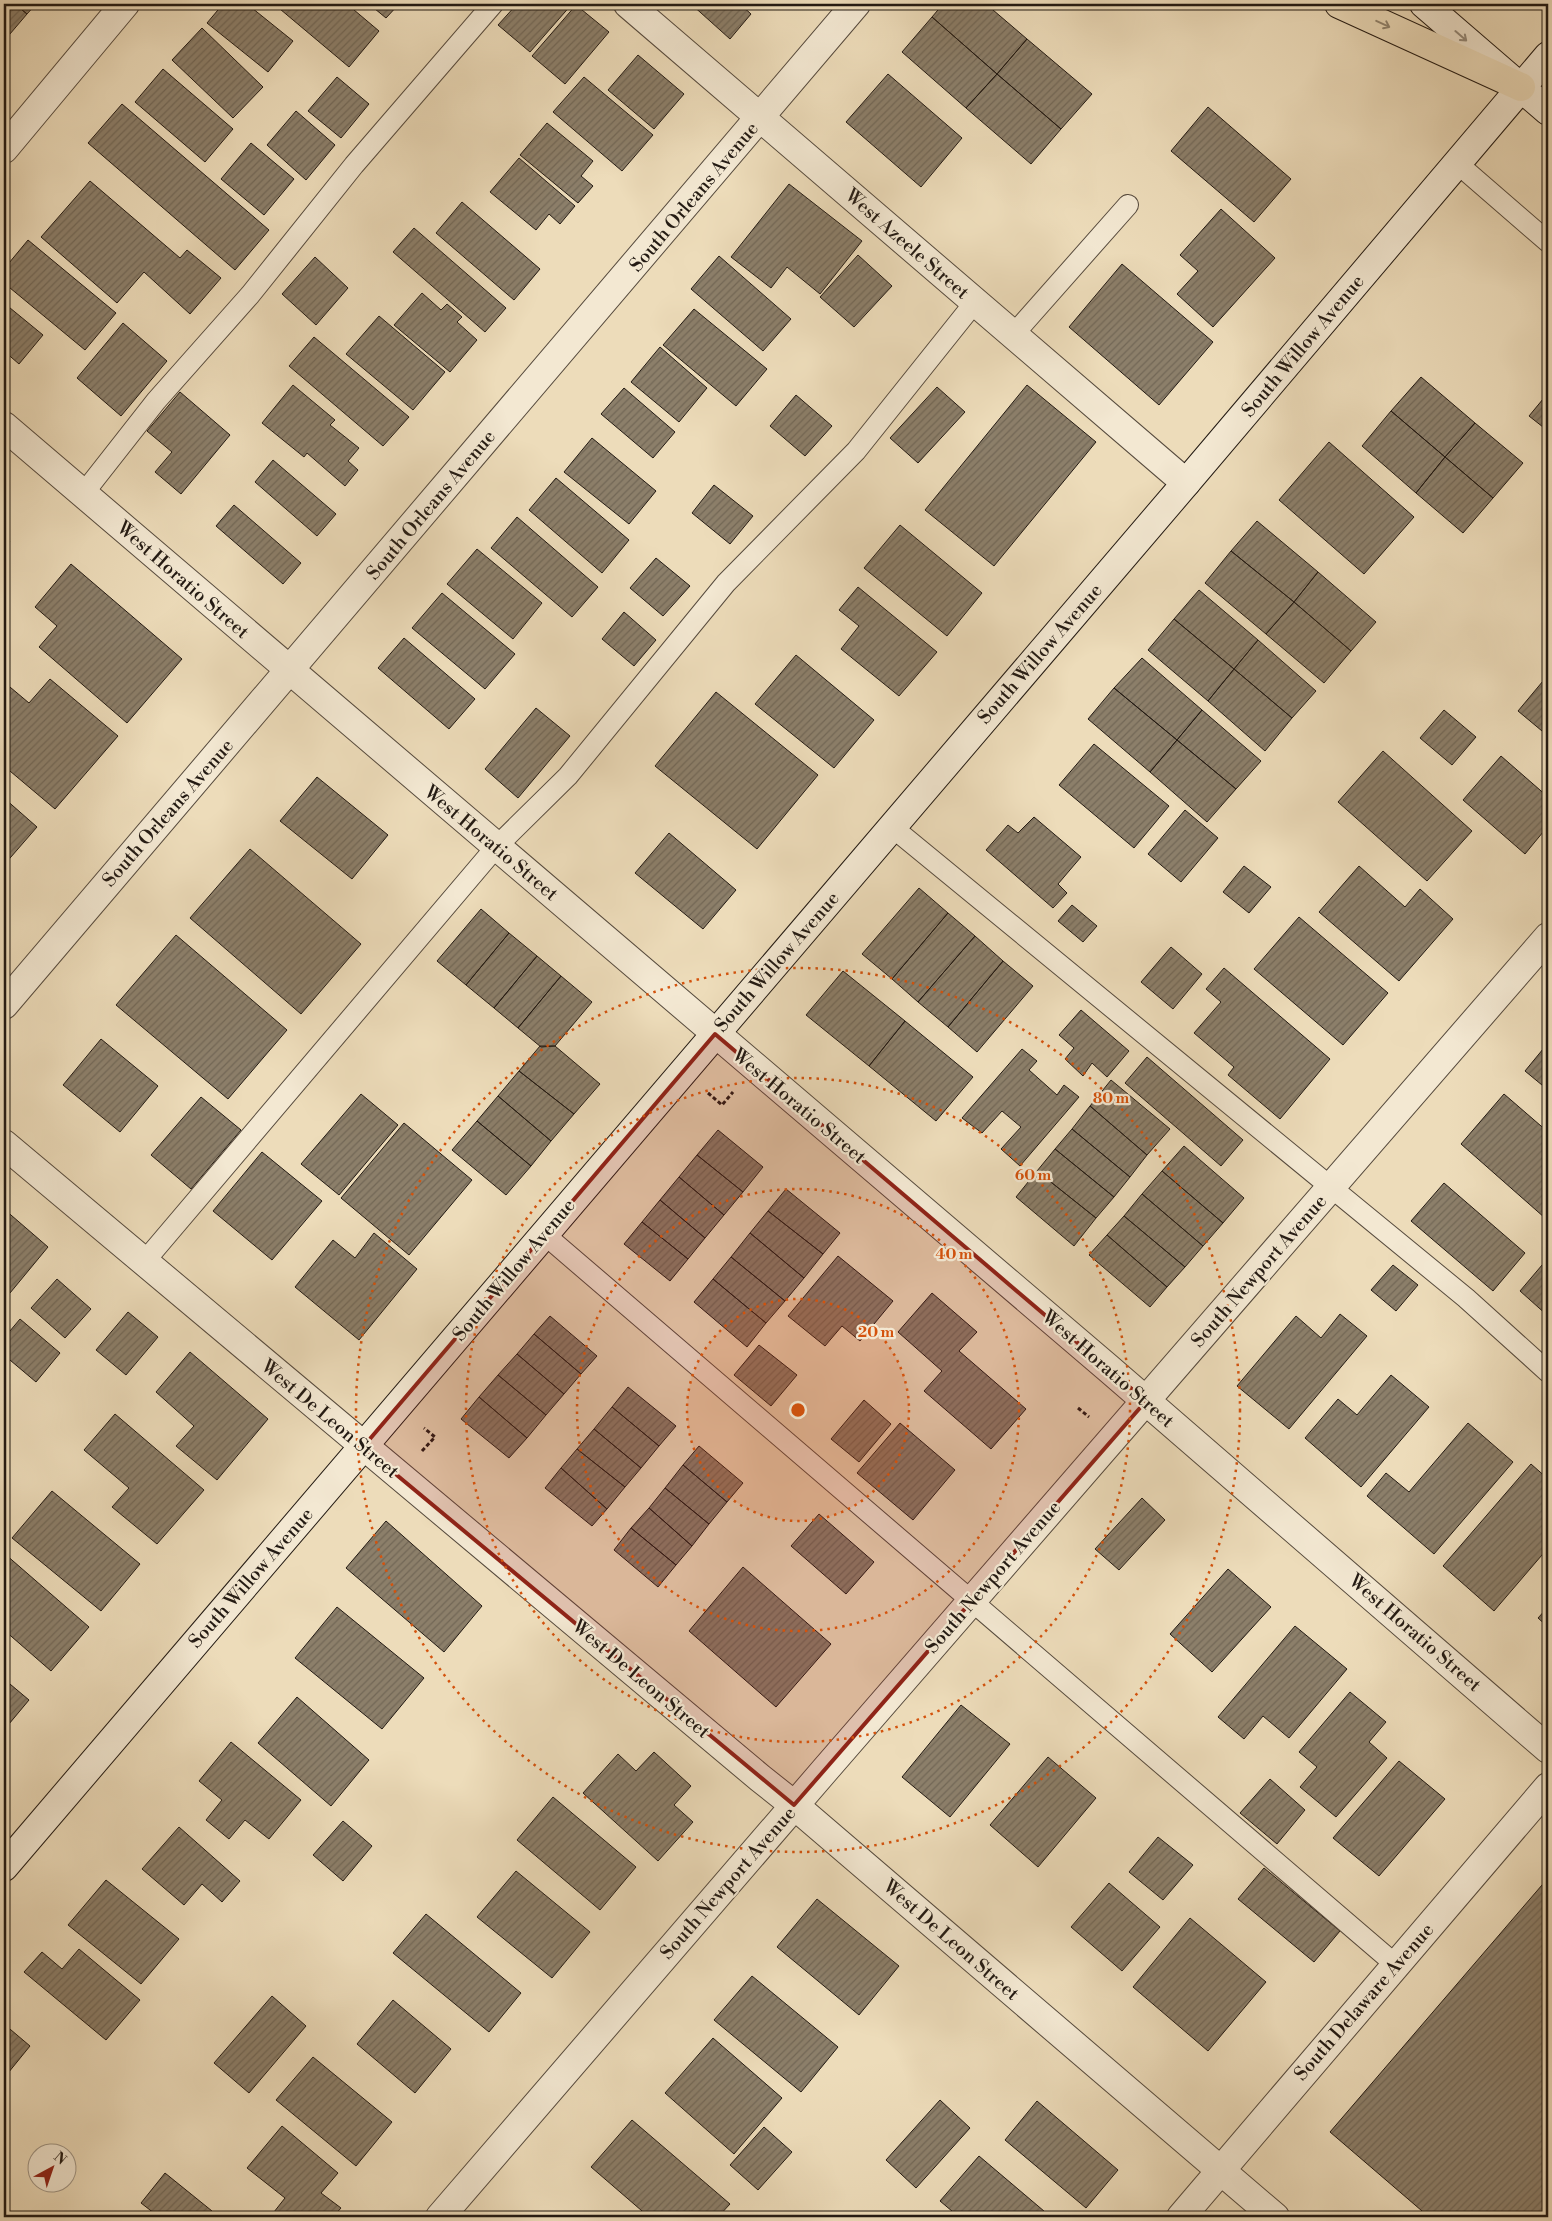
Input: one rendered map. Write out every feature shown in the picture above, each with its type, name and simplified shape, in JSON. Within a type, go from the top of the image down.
[{"type":"highway","points":[[1339,4],[1521,88]]},
{"type":"street","points":[[4,148],[125,4]]},
{"type":"street","name":"West Azeele Street","points":[[628,4],[1186,483]]},
{"type":"street","name":"South Orleans Avenue","points":[[4,1005],[761,118],[856,4]]},
{"type":"street","points":[[1424,4],[1548,111]]},
{"type":"street","name":"South Willow Avenue","points":[[4,1867],[1458,164],[1548,56]]},
{"type":"street","name":"West Horatio Street","points":[[4,426],[1146,1401],[1548,1749]]},
{"type":"street","name":"South Newport Avenue","points":[[440,2217],[794,1805],[1548,937]]},
{"type":"street","name":"West De Leon Street","points":[[4,1144],[794,1805],[1275,2217]]},
{"type":"street","name":"South Delaware Avenue","points":[[1181,2217],[1548,1787]]},
{"type":"lane","points":[[83,494],[156,401],[250,295],[354,166],[492,4]]},
{"type":"lane","points":[[1458,164],[1548,242]]},
{"type":"lane","points":[[1013,335],[1128,205]]},
{"type":"lane","points":[[144,1262],[496,847],[568,776],[726,583],[856,451],[975,302]]},
{"type":"lane","points":[[892,827],[1466,1298],[1548,1372]]},
{"type":"lane","points":[[544,1234],[1396,1965]]},
{"type":"highlighted area","points":[[715,1034],[1146,1401],[794,1805],[363,1447]]},
{"type":"building","points":[[4,4],[15,4],[27,14],[4,41]]},
{"type":"building","points":[[15,4],[36,4],[27,14]]},
{"type":"building","points":[[223,4],[247,4],[293,41],[268,72],[207,23]]},
{"type":"building","points":[[274,4],[347,4],[379,31],[349,67]]},
{"type":"building","points":[[369,4],[399,4],[386,18]]},
{"type":"building","points":[[517,4],[572,4],[530,52],[498,25]]},
{"type":"building","points":[[691,4],[740,4],[751,14],[730,39]]},
{"type":"building","points":[[943,4],[986,4],[1027,39],[997,74],[932,17]]},
{"type":"building","points":[[576,5],[609,32],[565,84],[532,56]]},
{"type":"building","points":[[932,17],[997,74],[966,108],[902,52]]},
{"type":"building","points":[[202,28],[263,87],[233,118],[172,60]]},
{"type":"building","points":[[1027,39],[1092,94],[1061,129],[997,74]]},
{"type":"building","points":[[638,55],[684,94],[654,129],[608,90]]},
{"type":"building","points":[[163,69],[233,129],[205,162],[135,102]]},
{"type":"building","points":[[888,74],[962,138],[921,187],[846,122]]},
{"type":"building","points":[[997,74],[1061,129],[1031,164],[966,108]]},
{"type":"building","points":[[337,77],[369,104],[341,138],[308,111]]},
{"type":"building","points":[[584,77],[653,135],[622,171],[553,112]]},
{"type":"building","points":[[122,104],[269,230],[235,270],[88,143]]},
{"type":"building","points":[[1208,107],[1291,179],[1254,222],[1171,151]]},
{"type":"building","points":[[296,111],[335,145],[306,180],[267,145]]},
{"type":"building","points":[[547,123],[593,161],[581,176],[593,186],[578,203],[520,155]]},
{"type":"building","points":[[251,143],[294,179],[264,215],[221,179]]},
{"type":"building","points":[[519,158],[575,206],[560,224],[549,214],[536,230],[490,192]]},
{"type":"building","points":[[90,181],[180,258],[187,250],[221,278],[190,314],[144,272],[117,303],[41,237]]},
{"type":"building","points":[[789,184],[862,241],[820,294],[787,267],[771,288],[731,257]]},
{"type":"building","points":[[462,202],[540,269],[514,300],[436,233]]},
{"type":"building","points":[[1221,209],[1275,258],[1213,327],[1177,294],[1198,271],[1180,255]]},
{"type":"building","points":[[414,228],[506,308],[485,332],[393,252]]},
{"type":"building","points":[[28,240],[116,313],[85,350],[4,283],[4,269]]},
{"type":"building","points":[[858,255],[892,286],[854,327],[820,297]]},
{"type":"building","points":[[719,256],[791,319],[763,351],[691,289]]},
{"type":"building","points":[[315,257],[348,288],[316,325],[282,294]]},
{"type":"building","points":[[1122,264],[1213,342],[1159,405],[1069,327]]},
{"type":"building","points":[[422,293],[441,310],[447,304],[462,317],[457,322],[477,340],[450,372],[394,325]]},
{"type":"building","points":[[4,303],[43,335],[19,364],[4,351]]},
{"type":"building","points":[[694,309],[767,369],[736,406],[663,345]]},
{"type":"building","points":[[379,316],[445,372],[413,410],[346,354]]},
{"type":"building","points":[[123,323],[167,361],[121,416],[77,378]]},
{"type":"building","points":[[314,337],[409,417],[383,446],[289,366]]},
{"type":"building","points":[[660,347],[707,388],[679,422],[631,382]]},
{"type":"building","points":[[1421,377],[1475,423],[1445,457],[1391,411]]},
{"type":"building","points":[[293,385],[335,420],[330,425],[359,448],[348,461],[358,470],[345,486],[307,453],[304,457],[262,423]]},
{"type":"building","points":[[1027,385],[1096,442],[994,566],[925,510]]},
{"type":"building","points":[[937,387],[965,412],[918,463],[890,438]]},
{"type":"building","points":[[624,388],[675,432],[653,458],[601,414]]},
{"type":"building","points":[[180,392],[230,435],[181,494],[155,472],[172,452],[147,431]]},
{"type":"building","points":[[1548,393],[1548,431],[1529,416]]},
{"type":"building","points":[[796,395],[832,426],[805,456],[770,426]]},
{"type":"building","points":[[1391,411],[1445,457],[1416,493],[1362,446]]},
{"type":"building","points":[[1475,423],[1523,463],[1493,498],[1445,457]]},
{"type":"building","points":[[592,438],[656,491],[629,524],[564,472]]},
{"type":"building","points":[[1329,442],[1414,517],[1364,574],[1279,500]]},
{"type":"building","points":[[1445,457],[1493,498],[1463,533],[1416,493]]},
{"type":"building","points":[[273,460],[336,514],[317,536],[255,482]]},
{"type":"building","points":[[556,478],[629,540],[602,573],[529,510]]},
{"type":"building","points":[[714,485],[753,516],[730,544],[692,513]]},
{"type":"building","points":[[234,505],[301,563],[283,584],[216,526]]},
{"type":"building","points":[[517,517],[598,587],[572,617],[491,548]]},
{"type":"building","points":[[1257,521],[1318,572],[1294,602],[1231,551]]},
{"type":"building","points":[[900,525],[982,593],[947,636],[864,568]]},
{"type":"building","points":[[4,535],[10,541],[4,548]]},
{"type":"building","points":[[477,549],[542,603],[513,639],[447,584]]},
{"type":"building","points":[[1231,551],[1294,602],[1266,634],[1205,583]]},
{"type":"building","points":[[656,558],[690,586],[663,616],[630,588]]},
{"type":"building","points":[[71,564],[182,659],[127,723],[39,647],[57,626],[35,607]]},
{"type":"building","points":[[1318,572],[1376,622],[1351,651],[1294,602]]},
{"type":"building","points":[[858,587],[937,652],[899,696],[841,649],[859,626],[839,610]]},
{"type":"building","points":[[1199,590],[1258,640],[1234,669],[1174,619]]},
{"type":"building","points":[[442,593],[515,654],[485,689],[412,628]]},
{"type":"building","points":[[1294,602],[1351,651],[1324,683],[1266,634]]},
{"type":"building","points":[[624,612],[656,640],[634,666],[602,639]]},
{"type":"building","points":[[1174,619],[1234,669],[1208,701],[1148,650]]},
{"type":"building","points":[[404,638],[475,699],[449,729],[378,668]]},
{"type":"building","points":[[1258,640],[1316,691],[1292,718],[1234,669]]},
{"type":"building","points":[[796,655],[874,720],[834,768],[755,704]]},
{"type":"building","points":[[1142,658],[1202,710],[1177,740],[1114,688]]},
{"type":"building","points":[[1234,669],[1292,718],[1265,751],[1208,701]]},
{"type":"building","points":[[1548,675],[1548,736],[1518,711]]},
{"type":"building","points":[[50,679],[118,736],[55,809],[4,766],[4,682],[29,703]]},
{"type":"building","points":[[1114,688],[1177,740],[1150,772],[1088,719]]},
{"type":"building","points":[[716,692],[818,775],[757,849],[655,766]]},
{"type":"building","points":[[536,708],[570,736],[518,798],[485,769]]},
{"type":"building","points":[[1202,710],[1261,761],[1236,789],[1177,740]]},
{"type":"building","points":[[1444,710],[1476,737],[1452,765],[1420,738]]},
{"type":"building","points":[[1177,740],[1236,789],[1207,822],[1150,772]]},
{"type":"building","points":[[1094,744],[1169,806],[1134,848],[1059,785]]},
{"type":"building","points":[[1383,751],[1472,831],[1427,881],[1338,802]]},
{"type":"building","points":[[1501,756],[1548,797],[1548,826],[1525,854],[1463,800]]},
{"type":"building","points":[[317,777],[388,835],[352,879],[280,821]]},
{"type":"building","points":[[4,798],[37,827],[4,865]]},
{"type":"building","points":[[1185,810],[1218,838],[1181,882],[1148,854]]},
{"type":"building","points":[[1034,817],[1081,857],[1058,884],[1067,893],[1053,908],[986,850],[1008,825],[1018,833]]},
{"type":"building","points":[[669,833],[736,890],[703,929],[635,873]]},
{"type":"building","points":[[250,849],[361,944],[301,1014],[190,918]]},
{"type":"building","points":[[1244,866],[1271,887],[1249,913],[1223,892]]},
{"type":"building","points":[[1359,866],[1405,907],[1420,889],[1453,919],[1399,981],[1319,912]]},
{"type":"building","points":[[919,888],[948,913],[892,979],[862,954]]},
{"type":"building","points":[[1072,905],[1097,926],[1083,942],[1058,921]]},
{"type":"building","points":[[481,909],[509,933],[466,985],[437,961]]},
{"type":"building","points":[[948,913],[975,936],[918,1002],[892,979]]},
{"type":"building","points":[[1299,917],[1388,993],[1343,1045],[1254,969]]},
{"type":"building","points":[[509,933],[537,956],[494,1008],[466,985]]},
{"type":"building","points":[[176,935],[287,1030],[228,1099],[116,1005]]},
{"type":"building","points":[[975,936],[1003,961],[948,1027],[918,1002]]},
{"type":"building","points":[[1171,947],[1202,974],[1173,1009],[1141,982]]},
{"type":"building","points":[[537,956],[561,976],[518,1028],[494,1008]]},
{"type":"building","points":[[1003,961],[1033,986],[977,1052],[948,1027]]},
{"type":"building","points":[[1224,968],[1330,1059],[1280,1119],[1228,1075],[1234,1067],[1194,1033],[1221,1002],[1206,989]]},
{"type":"building","points":[[843,971],[905,1021],[869,1066],[806,1015]]},
{"type":"building","points":[[561,976],[592,1002],[555,1046],[541,1047],[518,1028]]},
{"type":"building","points":[[1081,1010],[1129,1051],[1107,1077],[1092,1063],[1083,1076],[1065,1059],[1074,1048],[1059,1035]]},
{"type":"building","points":[[905,1021],[973,1077],[936,1121],[869,1066]]},
{"type":"building","points":[[101,1039],[158,1086],[120,1132],[63,1085]]},
{"type":"building","points":[[1548,1043],[1548,1090],[1525,1071]]},
{"type":"building","points":[[540,1046],[555,1046],[600,1084],[574,1114],[519,1071]]},
{"type":"building","points":[[1022,1049],[1037,1061],[1029,1070],[1057,1095],[1064,1085],[1079,1097],[1020,1166],[1001,1149],[1021,1127],[1002,1111],[982,1133],[962,1118]]},
{"type":"building","points":[[1147,1057],[1243,1140],[1221,1166],[1125,1083]]},
{"type":"building","points":[[519,1071],[574,1114],[551,1141],[498,1096]]},
{"type":"building","points":[[1111,1080],[1170,1129],[1147,1155],[1090,1106]]},
{"type":"building","points":[[361,1094],[398,1125],[339,1195],[301,1164]]},
{"type":"building","points":[[1504,1094],[1548,1132],[1548,1214],[1545,1218],[1461,1144]]},
{"type":"building","points":[[498,1096],[551,1141],[531,1166],[477,1121]]},
{"type":"building","points":[[201,1097],[241,1130],[191,1189],[151,1155]]},
{"type":"building","points":[[1090,1106],[1147,1155],[1130,1177],[1072,1129]]},
{"type":"building","points":[[477,1121],[531,1166],[506,1195],[452,1150]]},
{"type":"building","points":[[404,1123],[472,1180],[409,1255],[341,1198]]},
{"type":"building","points":[[1072,1129],[1130,1177],[1114,1197],[1055,1149]]},
{"type":"building","points":[[718,1130],[763,1167],[743,1192],[697,1155]]},
{"type":"building","points":[[1184,1146],[1244,1198],[1223,1223],[1162,1171]]},
{"type":"building","points":[[1055,1149],[1114,1197],[1096,1218],[1037,1171]]},
{"type":"building","points":[[262,1152],[322,1201],[272,1260],[213,1211]]},
{"type":"building","points":[[697,1155],[743,1192],[724,1215],[679,1177]]},
{"type":"building","points":[[1037,1171],[1096,1218],[1074,1246],[1016,1197]]},
{"type":"building","points":[[1162,1171],[1223,1223],[1203,1246],[1142,1194]]},
{"type":"building","points":[[679,1177],[724,1215],[705,1238],[660,1200]]},
{"type":"building","points":[[1444,1183],[1525,1253],[1493,1291],[1411,1221]]},
{"type":"building","points":[[786,1189],[840,1233],[823,1254],[768,1211]]},
{"type":"building","points":[[1142,1194],[1203,1246],[1185,1267],[1124,1216]]},
{"type":"building","points":[[660,1200],[705,1238],[688,1259],[642,1222]]},
{"type":"building","points":[[4,1209],[48,1247],[10,1293],[4,1288]]},
{"type":"building","points":[[768,1211],[823,1254],[804,1278],[750,1233]]},
{"type":"building","points":[[1124,1216],[1185,1267],[1167,1287],[1107,1235]]},
{"type":"building","points":[[642,1222],[688,1259],[670,1281],[624,1244]]},
{"type":"building","points":[[374,1233],[417,1269],[359,1340],[295,1287],[333,1240],[355,1258]]},
{"type":"building","points":[[750,1233],[804,1278],[785,1301],[731,1257]]},
{"type":"building","points":[[1107,1235],[1167,1287],[1150,1307],[1089,1255]]},
{"type":"building","points":[[838,1256],[893,1301],[860,1341],[842,1326],[825,1346],[788,1316]]},
{"type":"building","points":[[731,1257],[785,1301],[766,1323],[713,1279]]},
{"type":"building","points":[[1548,1258],[1548,1316],[1520,1291]]},
{"type":"building","points":[[1393,1265],[1418,1285],[1396,1311],[1371,1290]]},
{"type":"building","points":[[57,1279],[91,1309],[65,1338],[31,1308]]},
{"type":"building","points":[[713,1279],[766,1323],[747,1347],[694,1302]]},
{"type":"building","points":[[932,1293],[977,1332],[959,1351],[1026,1409],[991,1449],[924,1391],[942,1371],[898,1332]]},
{"type":"building","points":[[128,1312],[158,1337],[126,1375],[96,1350]]},
{"type":"building","points":[[1340,1314],[1367,1336],[1289,1429],[1237,1386],[1296,1316],[1321,1338]]},
{"type":"building","points":[[550,1316],[597,1356],[581,1374],[534,1334]]},
{"type":"building","points":[[20,1319],[60,1353],[36,1382],[4,1355],[4,1338]]},
{"type":"building","points":[[534,1334],[581,1374],[564,1394],[517,1354]]},
{"type":"building","points":[[759,1345],[797,1375],[771,1406],[734,1375]]},
{"type":"building","points":[[190,1352],[268,1419],[217,1480],[176,1446],[194,1426],[156,1392]]},
{"type":"building","points":[[517,1354],[564,1394],[546,1415],[498,1375]]},
{"type":"building","points":[[498,1375],[546,1415],[527,1438],[479,1397]]},
{"type":"building","points":[[1391,1375],[1429,1407],[1361,1487],[1305,1438],[1338,1399],[1357,1415]]},
{"type":"building","points":[[628,1387],[676,1426],[659,1446],[612,1407]]},
{"type":"building","points":[[479,1397],[527,1438],[509,1458],[461,1419]]},
{"type":"building","points":[[864,1400],[891,1424],[859,1462],[831,1439]]},
{"type":"building","points":[[612,1407],[659,1446],[641,1468],[594,1429]]},
{"type":"building","points":[[115,1414],[204,1490],[157,1544],[112,1507],[129,1488],[84,1450]]},
{"type":"building","points":[[900,1423],[955,1470],[913,1520],[857,1473]]},
{"type":"building","points":[[1468,1423],[1513,1462],[1434,1554],[1367,1496],[1386,1473],[1409,1492]]},
{"type":"building","points":[[594,1429],[641,1468],[625,1487],[577,1449]]},
{"type":"building","points":[[699,1446],[743,1483],[727,1502],[683,1465]]},
{"type":"building","points":[[577,1449],[625,1487],[607,1509],[561,1468]]},
{"type":"building","points":[[1531,1464],[1548,1479],[1548,1548],[1494,1611],[1443,1566]]},
{"type":"building","points":[[683,1465],[727,1502],[709,1524],[665,1488]]},
{"type":"building","points":[[561,1468],[607,1509],[592,1526],[545,1488]]},
{"type":"building","points":[[665,1488],[709,1524],[692,1546],[649,1508]]},
{"type":"building","points":[[52,1491],[140,1564],[101,1611],[12,1538]]},
{"type":"building","points":[[1142,1498],[1165,1520],[1119,1570],[1095,1549]]},
{"type":"building","points":[[649,1508],[692,1546],[676,1565],[631,1528]]},
{"type":"building","points":[[819,1514],[874,1562],[846,1594],[791,1546]]},
{"type":"building","points":[[386,1521],[482,1606],[444,1652],[346,1568]]},
{"type":"building","points":[[631,1528],[676,1565],[658,1587],[614,1550]]},
{"type":"building","points":[[5,1554],[89,1627],[51,1671],[4,1630]]},
{"type":"building","points":[[743,1567],[831,1644],[776,1707],[689,1631]]},
{"type":"building","points":[[1228,1569],[1271,1607],[1212,1672],[1170,1634]]},
{"type":"building","points":[[337,1607],[424,1678],[382,1729],[295,1658]]},
{"type":"building","points":[[1548,1607],[1548,1627],[1538,1618]]},
{"type":"building","points":[[1295,1626],[1347,1669],[1289,1738],[1263,1716],[1244,1739],[1218,1717]]},
{"type":"building","points":[[4,1679],[29,1700],[4,1730]]},
{"type":"building","points":[[1350,1692],[1386,1722],[1369,1742],[1387,1758],[1336,1817],[1300,1787],[1317,1767],[1299,1752]]},
{"type":"building","points":[[297,1697],[369,1760],[331,1806],[258,1743]]},
{"type":"building","points":[[961,1705],[1010,1744],[950,1817],[902,1777]]},
{"type":"building","points":[[231,1742],[301,1800],[269,1839],[245,1820],[229,1839],[206,1820],[222,1800],[199,1781]]},
{"type":"building","points":[[654,1752],[691,1786],[674,1805],[693,1822],[658,1861],[583,1793],[618,1754],[636,1771]]},
{"type":"building","points":[[1048,1757],[1096,1798],[1038,1867],[990,1825]]},
{"type":"building","points":[[1399,1761],[1445,1799],[1379,1876],[1333,1838]]},
{"type":"building","points":[[1270,1779],[1305,1810],[1277,1844],[1240,1813]]},
{"type":"building","points":[[553,1797],[636,1867],[600,1910],[517,1840]]},
{"type":"building","points":[[343,1821],[372,1846],[343,1881],[313,1855]]},
{"type":"building","points":[[179,1827],[240,1881],[222,1902],[202,1884],[184,1905],[142,1869]]},
{"type":"building","points":[[1158,1837],[1193,1865],[1163,1900],[1129,1872]]},
{"type":"building","points":[[1264,1868],[1340,1931],[1314,1962],[1238,1899]]},
{"type":"building","points":[[516,1871],[590,1932],[552,1978],[477,1917]]},
{"type":"building","points":[[1548,1878],[1548,2056],[1545,2060],[1548,2063],[1548,2217],[1429,2217],[1330,2132]]},
{"type":"building","points":[[106,1880],[179,1939],[141,1984],[68,1925]]},
{"type":"building","points":[[1109,1883],[1160,1927],[1122,1971],[1071,1927]]},
{"type":"building","points":[[817,1899],[899,1966],[859,2015],[777,1947]]},
{"type":"building","points":[[426,1914],[521,1993],[489,2032],[393,1953]]},
{"type":"building","points":[[1190,1918],[1266,1982],[1208,2051],[1133,1987]]},
{"type":"building","points":[[79,1949],[140,2000],[106,2040],[24,1972],[42,1952],[62,1969]]},
{"type":"building","points":[[752,1976],[838,2047],[801,2092],[714,2020]]},
{"type":"building","points":[[272,1996],[306,2026],[249,2093],[214,2063]]},
{"type":"building","points":[[393,2000],[451,2049],[415,2093],[357,2044]]},
{"type":"building","points":[[4,2024],[30,2046],[4,2078]]},
{"type":"building","points":[[713,2038],[782,2098],[734,2154],[665,2093]]},
{"type":"building","points":[[313,2057],[392,2122],[356,2166],[276,2100]]},
{"type":"building","points":[[940,2100],[970,2128],[916,2188],[886,2160]]},
{"type":"building","points":[[1037,2101],[1118,2170],[1086,2208],[1005,2140]]},
{"type":"building","points":[[632,2120],[730,2204],[718,2217],[697,2217],[689,2211],[684,2217],[649,2217],[591,2167]]},
{"type":"building","points":[[282,2126],[338,2173],[321,2193],[341,2208],[333,2217],[270,2217],[285,2198],[247,2168]]},
{"type":"building","points":[[764,2127],[792,2152],[758,2190],[730,2165]]},
{"type":"building","points":[[979,2156],[1051,2217],[959,2217],[940,2201]]},
{"type":"building","points":[[165,2173],[212,2211],[207,2217],[159,2217],[141,2203]]}]
